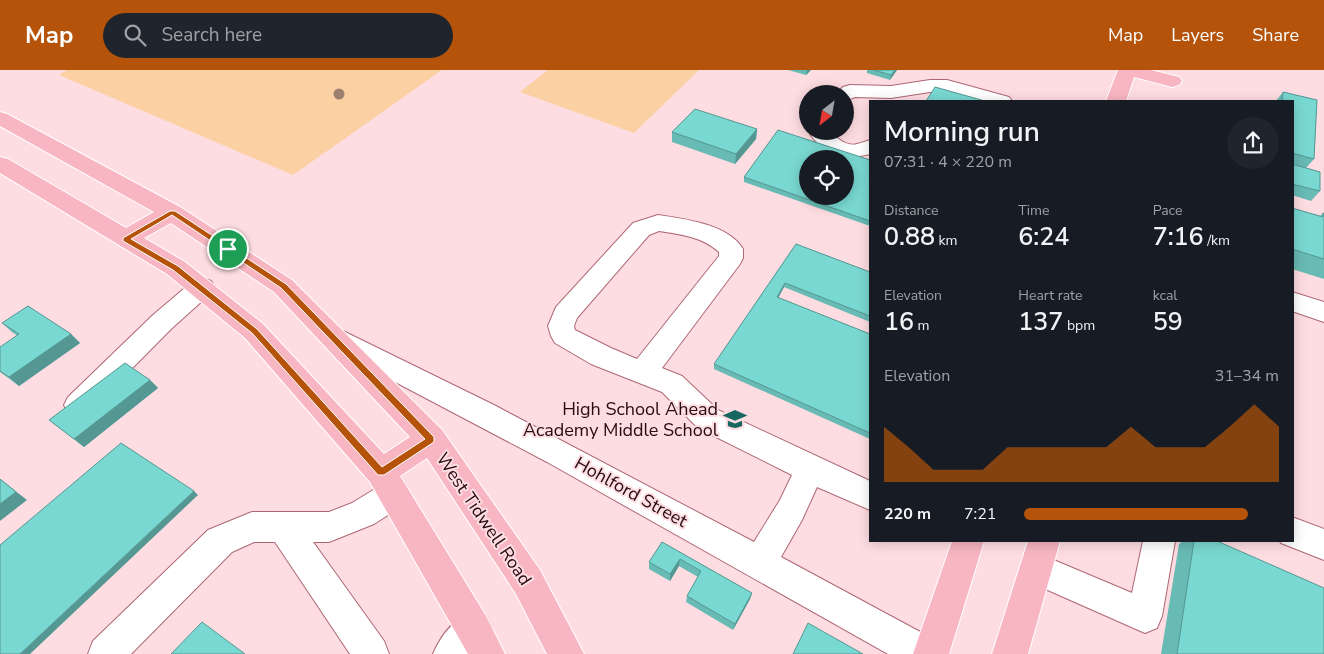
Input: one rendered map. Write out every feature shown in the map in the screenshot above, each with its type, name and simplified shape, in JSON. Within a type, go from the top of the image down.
[{"type":"main road","points":[[1116,100],[1128,70],[1173,76],[1166,100]]},
{"type":"main road","name":"West Tidwell Road","points":[[0,118],[172,212],[284,286],[431,439],[528,582],[566,654]]},
{"type":"main road","points":[[0,164],[176,268],[254,331],[388,483],[481,641]]},
{"type":"main road","points":[[125,239],[172,212]]},
{"type":"main road","points":[[388,483],[431,439]]},
{"type":"main road","points":[[931,654],[968,542]]},
{"type":"main road","points":[[1010,654],[1041,555]]},
{"type":"street","points":[[854,91],[891,92],[907,95],[930,86],[947,86],[998,100]]},
{"type":"street","points":[[827,140],[846,151],[862,151],[869,147]]},
{"type":"street","points":[[643,372],[731,258],[730,249],[722,241],[689,227],[658,223],[641,229],[565,314],[561,326],[564,336],[601,356],[672,384],[708,419],[810,470],[869,496]]},
{"type":"street","points":[[76,407],[162,322],[202,288]]},
{"type":"street","points":[[1294,302],[1324,312]]},
{"type":"street","name":"Hohlford Street","points":[[334,338],[439,389],[524,434],[924,654]]},
{"type":"street","points":[[760,563],[791,510],[810,470]]},
{"type":"street","points":[[106,654],[220,541],[252,527],[329,527],[363,514],[388,483]]},
{"type":"street","points":[[284,528],[371,654]]},
{"type":"street","points":[[1294,533],[1324,545]]},
{"type":"street","points":[[1041,555],[1145,616],[1158,542]]},
{"type":"street","points":[[451,654],[481,641]]},
{"type":"shaded area","points":[[67,70],[442,70],[293,175],[59,75]]},
{"type":"shaded area","points":[[548,70],[699,70],[634,133],[520,92]]},
{"type":"building","points":[[874,70],[895,70],[891,75]]},
{"type":"building","points":[[935,87],[981,100],[927,100]]},
{"type":"building","points":[[1283,92],[1317,100],[1314,159],[1294,154],[1294,100],[1282,100]]},
{"type":"building","points":[[695,109],[757,129],[736,154],[672,132]]},
{"type":"building","points":[[778,130],[799,137],[799,140],[809,140],[839,150],[799,150],[799,196],[744,177]]},
{"type":"building","points":[[854,155],[869,160],[869,221],[824,205],[854,205]]},
{"type":"building","points":[[1294,165],[1320,172],[1320,191],[1294,184]]},
{"type":"building","points":[[1294,209],[1323,217],[1324,213],[1324,259],[1294,250]]},
{"type":"building","points":[[796,244],[869,272],[869,316],[785,283],[777,297],[869,334],[869,433],[714,364]]},
{"type":"building","points":[[28,306],[71,334],[9,377],[0,371],[0,347],[19,334],[2,323]]},
{"type":"building","points":[[125,363],[150,380],[74,439],[49,420]]},
{"type":"building","points":[[121,443],[194,491],[20,654],[0,654],[0,545]]},
{"type":"building","points":[[0,479],[16,492],[0,504]]},
{"type":"building","points":[[662,542],[752,593],[735,624],[687,596],[701,571],[680,559],[670,574],[649,562]]},
{"type":"building","points":[[1194,542],[1219,542],[1324,588],[1324,654],[1177,654]]},
{"type":"building","points":[[202,622],[245,654],[171,654]]},
{"type":"building","points":[[808,623],[863,654],[793,654]]},
{"type":"place","name":"High School Ahead Academy Middle School","points":[[735,419]]},
{"type":"route","points":[[172,212],[228,249],[284,286],[431,439],[381,472],[254,331],[176,268],[125,239],[172,212]]}]
